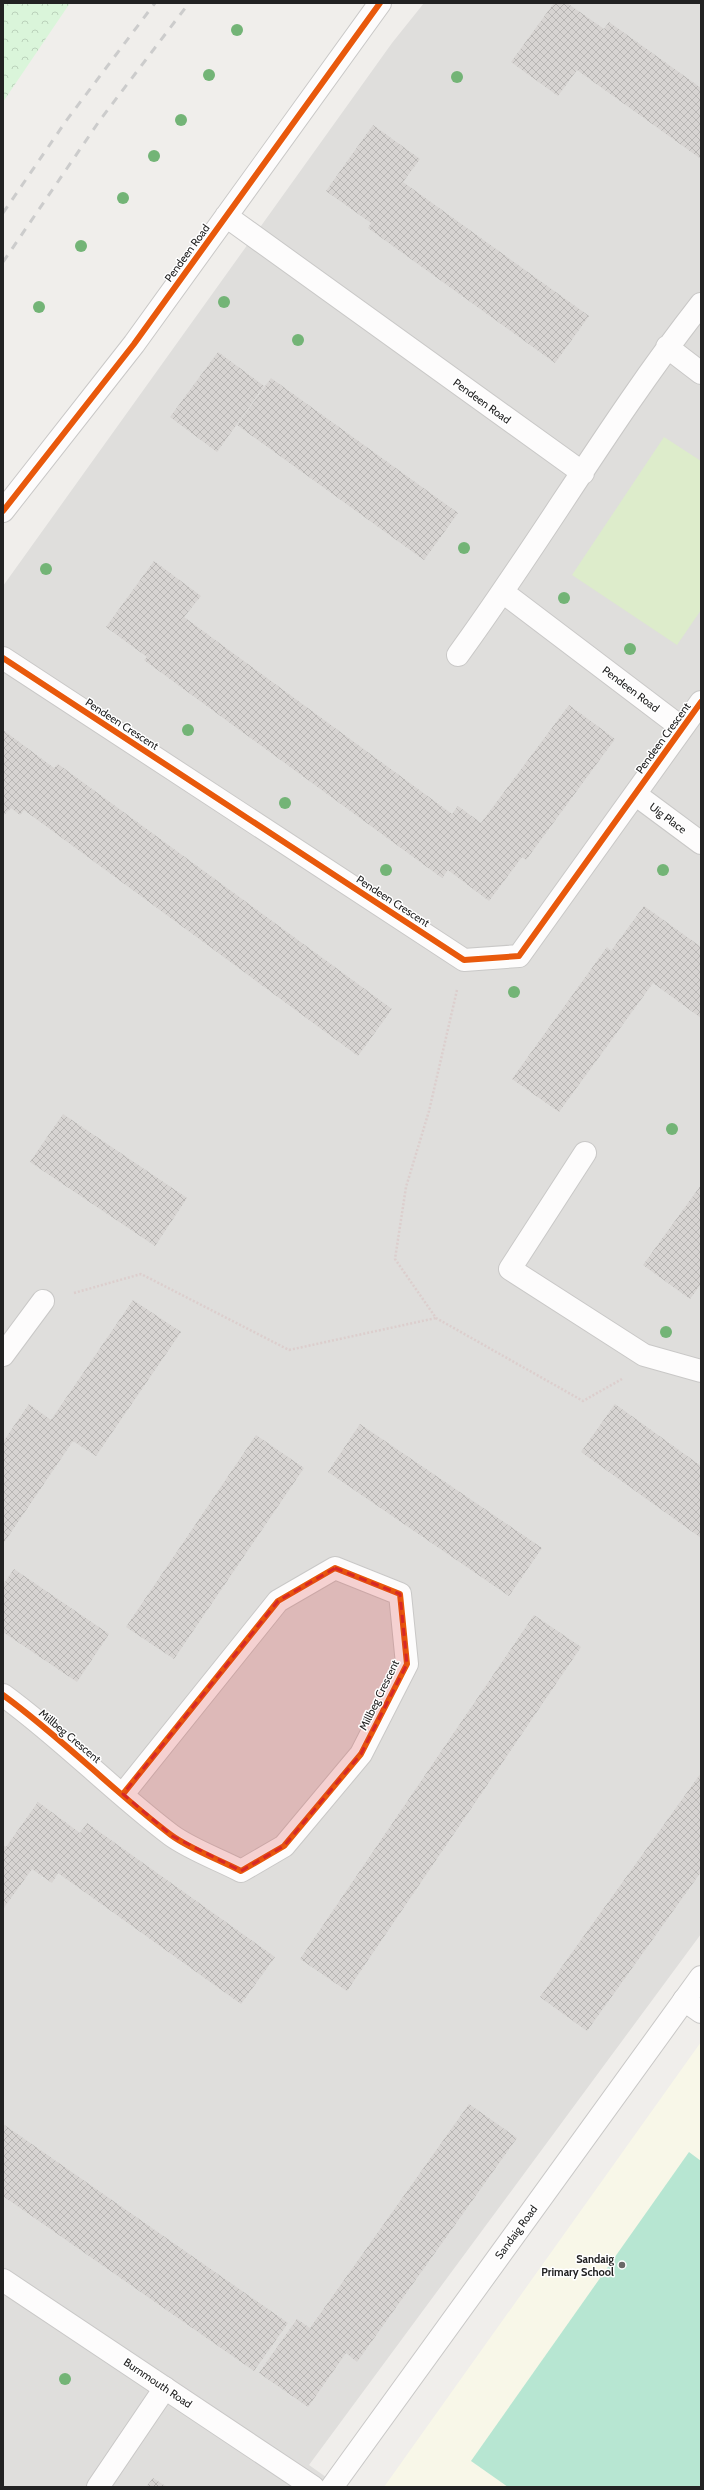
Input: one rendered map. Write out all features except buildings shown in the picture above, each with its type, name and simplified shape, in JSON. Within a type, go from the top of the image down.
[{"type":"street","name":"Pendeen Road","points":[[3,511],[134,344],[380,3]]},
{"type":"street","name":"Pendeen Road","points":[[226,216],[583,473]]},
{"type":"street","points":[[458,655],[504,593],[667,347],[701,304]]},
{"type":"street","points":[[667,347],[701,373]]},
{"type":"street","name":"Pendeen Road","points":[[504,593],[682,728]]},
{"type":"street","name":"Pendeen Crescent","points":[[3,658],[464,960],[519,956],[701,702]]},
{"type":"street","name":"Uig Place","points":[[635,794],[701,843]]},
{"type":"street","points":[[585,1153],[510,1269],[644,1355],[701,1371]]},
{"type":"street","points":[[3,1355],[43,1301]]},
{"type":"street","name":"Millbeg Crescent","points":[[3,1695],[30,1714],[123,1794],[172,1836],[242,1871],[284,1846],[361,1754],[407,1664],[400,1594],[335,1568],[278,1601],[123,1794]]},
{"type":"street","name":"Sandaig Road","points":[[332,2487],[692,2006],[701,1977]]},
{"type":"street","name":"Burnmouth Road","points":[[3,2280],[312,2487]]},
{"type":"street","points":[[98,2487],[165,2388]]},
{"type":"path","points":[[464,960],[429,1111],[406,1187],[395,1259],[436,1318],[583,1402],[623,1378],[644,1355]]},
{"type":"path","points":[[43,1301],[141,1274],[289,1350],[436,1318]]},
{"type":"highlighted area","points":[[335,1568],[400,1594],[407,1664],[361,1754],[284,1846],[241,1871],[172,1836],[123,1794],[278,1601]]},
{"type":"shaded area","points":[[424,3],[701,3],[701,1934],[309,2465],[340,2487],[3,2487],[3,586],[392,43]]},
{"type":"shaded area","name":"Sandaig Primary School","points":[[701,2042],[701,2487],[384,2487]]},
{"type":"green space","points":[[3,3],[70,3],[3,102]]},
{"type":"green space","points":[[664,437],[701,461],[701,610],[677,645],[572,575]]},
{"type":"green space","name":"Sandaig Primary School","points":[[689,2152],[701,2161],[701,2487],[508,2487],[471,2461]]},
{"type":"railway","points":[[3,213],[66,121],[155,3]]},
{"type":"railway","points":[[3,262],[100,120],[189,3]]},
{"type":"cycle path","points":[[3,511],[134,344],[380,3]]},
{"type":"cycle path","points":[[3,658],[464,960],[519,956],[701,702]]},
{"type":"cycle path","points":[[3,1695],[46,1729],[129,1801],[171,1835],[196,1850],[241,1871],[284,1846],[361,1754],[407,1664],[400,1594],[335,1568],[278,1601],[123,1794]]},
{"type":"place","name":"Sandaig Primary School","points":[[622,2265]]}]
